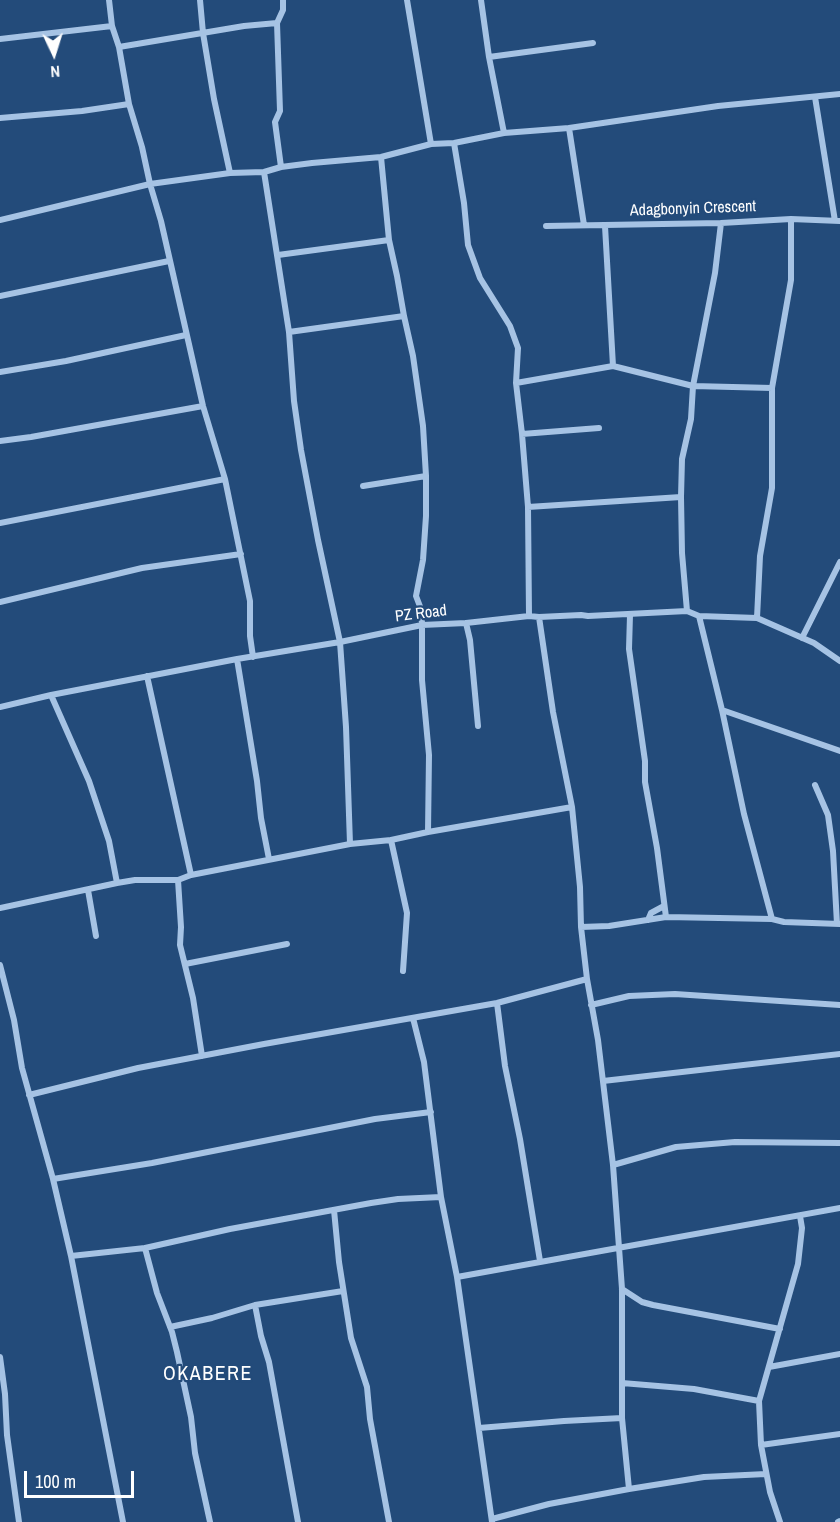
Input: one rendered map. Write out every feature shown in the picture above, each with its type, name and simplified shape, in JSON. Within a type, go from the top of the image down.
[{"type":"street","points":[[109,0],[112,26],[119,47],[129,104],[161,221],[203,406],[225,479],[250,601],[250,636],[253,657]]},
{"type":"street","points":[[200,0],[214,99],[230,173]]},
{"type":"street","points":[[282,167],[275,122],[280,111],[277,23],[284,0]]},
{"type":"street","points":[[407,0],[431,144]]},
{"type":"street","points":[[481,0],[489,57],[504,133]]},
{"type":"street","points":[[119,47],[244,26],[277,23]]},
{"type":"street","points":[[0,39],[112,26]]},
{"type":"street","points":[[489,57],[593,43]]},
{"type":"street","points":[[0,220],[150,184],[381,157],[431,144],[454,143],[504,133],[569,128],[718,106],[840,94]]},
{"type":"street","points":[[815,97],[838,221]]},
{"type":"street","points":[[0,118],[82,111],[129,104]]},
{"type":"street","points":[[569,128],[584,225]]},
{"type":"street","points":[[454,143],[468,245],[480,278],[510,326],[518,348],[516,383],[528,507],[529,616]]},
{"type":"street","points":[[381,157],[388,240],[413,356],[423,426],[426,476],[423,560],[416,596],[421,609],[422,680],[429,755],[428,832]]},
{"type":"street","points":[[264,172],[289,332],[294,401],[301,450],[340,642],[350,844]]},
{"type":"street","points":[[757,618],[760,556],[772,488],[772,388],[791,280],[791,219]]},
{"type":"street","name":"Adagbonyin Crescent","points":[[546,226],[791,219],[838,221]]},
{"type":"street","points":[[687,611],[682,553],[682,459],[691,419],[693,386],[715,273],[721,222]]},
{"type":"street","points":[[605,226],[613,366]]},
{"type":"street","points":[[278,255],[388,240]]},
{"type":"street","points":[[0,296],[169,261]]},
{"type":"street","points":[[289,332],[404,316]]},
{"type":"street","points":[[0,372],[66,361],[186,335]]},
{"type":"street","points":[[516,383],[613,366],[693,386],[772,388]]},
{"type":"street","points":[[0,441],[203,406]]},
{"type":"street","points":[[522,434],[599,428]]},
{"type":"street","points":[[363,486],[426,476]]},
{"type":"street","points":[[0,523],[225,479]]},
{"type":"street","points":[[528,507],[681,497]]},
{"type":"street","points":[[0,603],[142,568],[241,554]]},
{"type":"street","points":[[802,638],[840,562]]},
{"type":"street","name":"PZ Road","points":[[0,707],[147,676],[422,625],[529,616],[630,615],[687,611],[699,616],[757,618],[814,643],[840,661]]},
{"type":"street","points":[[630,615],[629,649],[645,761],[645,782],[666,918]]},
{"type":"street","points":[[699,616],[744,814],[772,919]]},
{"type":"street","points":[[539,617],[553,712],[572,807],[580,887],[581,927],[613,1165],[622,1289],[622,1418],[629,1489]]},
{"type":"street","points":[[466,623],[470,640],[478,726]]},
{"type":"street","points":[[237,659],[269,860]]},
{"type":"street","points":[[147,676],[191,875]]},
{"type":"street","points":[[51,695],[89,781],[109,841],[117,883]]},
{"type":"street","points":[[722,710],[840,752]]},
{"type":"street","points":[[581,927],[609,926],[666,918],[772,919],[784,922],[838,924],[828,815],[814,785]]},
{"type":"street","points":[[0,908],[117,883],[135,880],[178,880],[191,875],[350,844],[391,840],[572,807]]},
{"type":"street","points":[[391,840],[407,913],[403,971]]},
{"type":"street","points":[[178,880],[180,945],[193,998],[202,1056]]},
{"type":"street","points":[[88,890],[96,936]]},
{"type":"street","points":[[648,920],[651,912],[664,906]]},
{"type":"street","points":[[185,964],[287,944]]},
{"type":"street","points":[[0,966],[14,1020],[29,1095],[53,1179],[71,1256],[123,1522]]},
{"type":"street","points":[[29,1095],[138,1068],[497,1003],[587,979]]},
{"type":"street","points":[[591,1005],[629,996],[675,994],[840,1005]]},
{"type":"street","points":[[497,1003],[505,1066],[520,1139],[540,1261]]},
{"type":"street","points":[[413,1018],[424,1062],[441,1197],[457,1277],[492,1520],[549,1504],[629,1489],[704,1477],[766,1474]]},
{"type":"street","points":[[603,1081],[840,1054]]},
{"type":"street","points":[[53,1179],[152,1163],[375,1119],[431,1112]]},
{"type":"street","points":[[613,1165],[676,1147],[735,1142],[840,1143]]},
{"type":"street","points":[[71,1256],[145,1248],[230,1229],[398,1199],[441,1197]]},
{"type":"street","points":[[457,1277],[840,1208]]},
{"type":"street","points":[[334,1210],[351,1338],[367,1387],[370,1419],[389,1522]]},
{"type":"street","points":[[780,1522],[766,1474],[761,1444],[759,1401],[798,1264],[801,1216]]},
{"type":"street","points":[[145,1248],[177,1352],[210,1522]]},
{"type":"street","points":[[622,1289],[642,1302],[653,1305],[780,1329]]},
{"type":"street","points":[[170,1328],[255,1305],[343,1291]]},
{"type":"street","points":[[255,1305],[269,1362],[298,1522]]},
{"type":"street","points":[[769,1367],[840,1354]]},
{"type":"street","points":[[0,1361],[5,1394],[3,1435],[19,1522]]},
{"type":"street","points":[[622,1383],[694,1389],[759,1401]]},
{"type":"street","points":[[479,1428],[622,1418]]},
{"type":"street","points":[[761,1444],[840,1434]]},
{"type":"district","name":"OKABERE","points":[[208,1375]]}]
